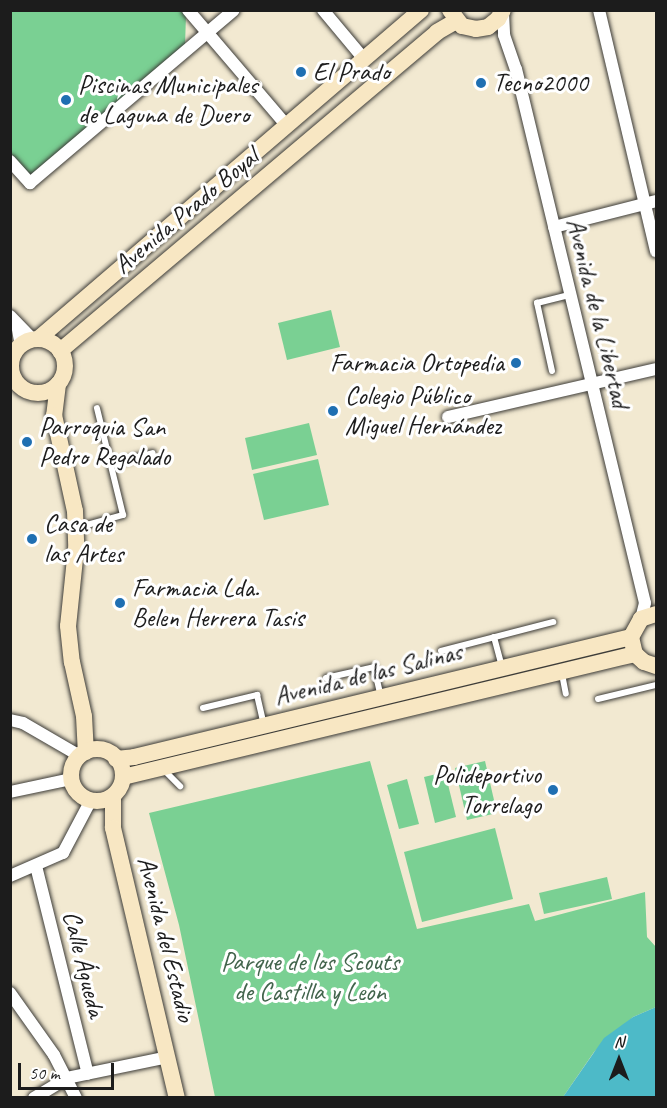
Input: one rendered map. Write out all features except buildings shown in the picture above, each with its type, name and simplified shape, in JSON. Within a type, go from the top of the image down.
[{"type":"street","points":[[188,10],[286,126]]},
{"type":"street","points":[[10,162],[30,183],[234,10]]},
{"type":"street","points":[[323,10],[364,59]]},
{"type":"street","name":"Avenida Prado Boyal","points":[[23,348],[422,10]]},
{"type":"street","points":[[599,10],[651,202],[657,251]]},
{"type":"street","points":[[488,27],[503,12]]},
{"type":"street","name":"Avenida de la Libertad","points":[[503,12],[504,35],[516,69],[650,612]]},
{"type":"street","points":[[453,16],[469,28],[488,27],[504,35]]},
{"type":"street","name":"Avenida Prado Boyal","points":[[60,351],[453,16]]},
{"type":"street","points":[[554,227],[651,202]]},
{"type":"street","points":[[14,320],[23,348],[12,373],[21,388],[54,415]]},
{"type":"street","points":[[23,348],[50,342],[60,351],[65,365],[58,384],[54,415],[75,511],[76,549],[68,626],[72,662],[89,752]]},
{"type":"street","points":[[448,417],[657,369]]},
{"type":"street","points":[[21,388],[42,393],[58,384]]},
{"type":"street","points":[[650,612],[633,645],[644,662],[657,666]]},
{"type":"street","name":"Avenida de las Salinas","points":[[117,759],[134,757],[502,668],[633,645]]},
{"type":"street","name":"Avenida de las Salinas","points":[[123,777],[561,671],[633,645]]},
{"type":"street","points":[[10,720],[23,723],[89,752],[117,759],[123,777],[101,799],[63,853],[10,876]]},
{"type":"street","points":[[89,752],[72,766],[71,779],[78,793],[101,799]]},
{"type":"street","points":[[10,792],[71,779]]},
{"type":"street","name":"Avenida del Estadio","points":[[101,799],[113,828],[177,1098]]},
{"type":"street","name":"Calle Águeda","points":[[36,866],[88,1074]]},
{"type":"street","points":[[12,997],[67,1078],[76,1098]]},
{"type":"street","points":[[34,1098],[67,1078],[168,1058]]},
{"type":"lane","points":[[552,371],[537,303],[570,295]]},
{"type":"lane","points":[[76,528],[123,515],[97,408]]},
{"type":"lane","points":[[111,464],[153,453]]},
{"type":"lane","points":[[441,651],[553,622]]},
{"type":"lane","points":[[494,637],[502,668]]},
{"type":"lane","points":[[326,678],[374,667],[381,698]]},
{"type":"lane","points":[[561,671],[566,694]]},
{"type":"lane","points":[[598,699],[657,685]]},
{"type":"lane","points":[[203,708],[257,695],[265,726]]},
{"type":"lane","points":[[162,767],[180,786]]},
{"type":"green space","name":"Piscinas Municipales de Laguna de Duero","points":[[10,11],[183,11],[186,15],[185,46],[30,177],[11,155]]},
{"type":"green space","points":[[331,310],[340,347],[287,360],[278,323]]},
{"type":"green space","points":[[309,423],[317,455],[252,470],[245,438]]},
{"type":"green space","points":[[318,459],[329,505],[264,520],[253,474]]},
{"type":"green space","name":"Parque de los Scouts de Castilla y León","points":[[370,761],[417,929],[529,904],[535,921],[645,892],[647,937],[656,947],[656,1007],[633,1017],[594,1052],[563,1097],[215,1097],[179,925],[149,813]]},
{"type":"green space","points":[[485,761],[497,813],[467,820],[455,768]]},
{"type":"green space","points":[[445,772],[456,817],[435,823],[424,777]]},
{"type":"green space","points":[[407,779],[419,824],[399,829],[387,785]]},
{"type":"green space","points":[[495,828],[513,899],[422,922],[404,852]]},
{"type":"green space","points":[[607,877],[612,899],[544,914],[539,893]]},
{"type":"water","points":[[656,1007],[656,1097],[563,1097],[604,1038],[633,1017]]},
{"type":"place","name":"El Prado","points":[[301,72]]},
{"type":"place","name":"Tecno2000","points":[[481,83]]},
{"type":"place","name":"Piscinas Municipales de Laguna de Duero","points":[[66,100]]},
{"type":"place","name":"Farmacia Ortopedia","points":[[516,363]]},
{"type":"place","name":"Colegio Público Miguel Hernández","points":[[333,411]]},
{"type":"place","name":"Parroquia San Pedro Regalado","points":[[27,442]]},
{"type":"place","name":"Casa de las Artes","points":[[32,539]]},
{"type":"place","name":"Farmacia Lda. Belen Herrera Tasis","points":[[120,603]]},
{"type":"place","name":"Polideportivo Torrelago","points":[[553,790]]}]
